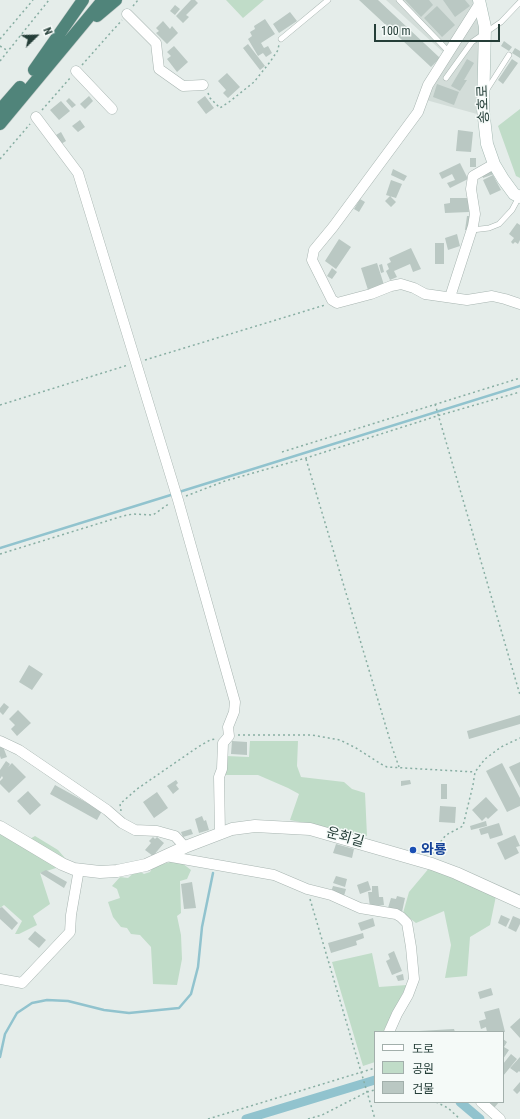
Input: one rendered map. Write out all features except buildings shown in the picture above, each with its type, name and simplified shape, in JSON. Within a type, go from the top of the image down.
[{"type":"highway","points":[[34,70],[82,0]]},
{"type":"highway","points":[[0,110],[92,0]]},
{"type":"highway","points":[[0,124],[103,0]]},
{"type":"highway","points":[[72,38],[116,0]]},
{"type":"street","points":[[480,1],[428,84],[418,112],[333,227],[314,250],[312,260],[332,300],[337,303],[371,294],[390,286],[401,284],[414,288],[425,294],[467,300],[492,296],[520,304]]},
{"type":"street","name":"송호로","points":[[480,1],[485,27],[483,108],[486,144],[494,164],[514,194],[520,197]]},
{"type":"street","points":[[127,14],[156,43],[160,69],[183,86],[203,84]]},
{"type":"street","points":[[76,71],[112,109]]},
{"type":"street","points":[[36,117],[78,173],[177,495],[235,702],[234,712],[228,727],[229,736],[223,743],[222,769],[219,777],[220,834]]},
{"type":"street","points":[[450,297],[472,230],[475,214],[470,189],[473,176],[494,164]]},
{"type":"street","points":[[0,741],[19,750],[107,810],[122,823],[135,830],[157,831],[175,836],[185,847]]},
{"type":"street","name":"운회길","points":[[0,827],[62,864],[79,869],[100,872],[124,870],[146,865],[185,847],[232,829],[254,826],[310,829],[432,864],[456,873],[520,902]]},
{"type":"street","points":[[166,856],[274,875],[307,889],[331,895],[360,908],[396,914],[408,923],[414,980],[389,1031]]},
{"type":"street","points":[[0,979],[22,983],[70,932],[71,915],[79,869]]},
{"type":"street","points":[[482,1103],[500,1119]]},
{"type":"lane","points":[[281,39],[328,0]]},
{"type":"lane","points":[[399,0],[449,52]]},
{"type":"lane","points":[[446,78],[472,42],[501,22],[520,2]]},
{"type":"lane","points":[[483,95],[509,55]]},
{"type":"lane","points":[[472,230],[489,228],[499,224],[512,210],[520,197]]},
{"type":"path","points":[[0,39],[33,0]]},
{"type":"path","points":[[0,61],[49,0]]},
{"type":"path","points":[[0,159],[138,0]]},
{"type":"path","points":[[203,84],[210,98],[220,108],[254,82],[278,50],[281,39]]},
{"type":"path","points":[[0,46],[8,51]]},
{"type":"path","points":[[0,405],[326,304],[332,300]]},
{"type":"path","points":[[282,452],[520,378]]},
{"type":"path","points":[[0,554],[122,516],[133,514],[153,514],[168,504],[177,495],[306,458],[437,416],[520,392]]},
{"type":"path","points":[[435,404],[437,416],[520,695]]},
{"type":"path","points":[[306,458],[399,767]]},
{"type":"path","points":[[122,823],[120,804],[137,789],[210,740],[229,736],[244,734],[312,735],[340,740],[387,767],[475,772]]},
{"type":"path","points":[[432,864],[433,850],[437,845],[446,835],[463,826],[475,772],[486,759],[501,747],[520,738]]},
{"type":"path","points":[[307,889],[375,1119]]},
{"type":"path","points":[[208,1119],[361,1074],[374,1068]]},
{"type":"path","points":[[308,1119],[322,1115],[367,1092],[374,1090]]},
{"type":"path","points":[[438,1103],[448,1108],[460,1119]]},
{"type":"shaded area","points":[[386,0],[476,0],[482,58],[477,114],[426,100],[444,53]]},
{"type":"green space","points":[[226,0],[264,0],[243,18]]},
{"type":"green space","points":[[520,109],[520,178],[516,176],[498,126]]},
{"type":"green space","points":[[250,741],[298,741],[297,766],[301,777],[344,782],[352,789],[365,793],[367,836],[290,820],[299,794],[258,775],[223,775],[226,756],[249,757]]},
{"type":"green space","points":[[0,834],[21,844],[35,836],[58,850],[65,858],[56,868],[40,873],[50,904],[33,916],[37,925],[19,934],[15,934],[22,921],[4,905],[0,908]]},
{"type":"green space","points":[[170,862],[182,863],[191,870],[187,879],[180,881],[181,913],[177,916],[181,935],[182,959],[177,985],[153,984],[151,947],[140,935],[131,934],[127,928],[121,927],[113,917],[108,902],[120,898],[117,889],[112,886],[120,877],[128,878],[137,870],[144,874],[150,872],[153,867]]},
{"type":"green space","points":[[430,867],[496,896],[490,925],[470,937],[467,976],[445,978],[451,945],[444,911],[416,923],[403,913],[409,892]]},
{"type":"green space","points":[[372,953],[379,987],[407,985],[384,1031],[374,1031],[374,1062],[363,1066],[332,962]]},
{"type":"waterway","points":[[179,492],[520,386]]},
{"type":"waterway","points":[[0,548],[174,494]]},
{"type":"waterway","points":[[0,1057],[5,1034],[17,1013],[32,1003],[47,1000],[68,1001],[104,1010],[129,1013],[179,1008],[191,994],[198,967],[202,927],[213,873]]},
{"type":"waterway","points":[[246,1119],[374,1080]]},
{"type":"waterway","points":[[461,1103],[480,1119]]},
{"type":"place","name":"와룡","points":[[413,850]]}]
